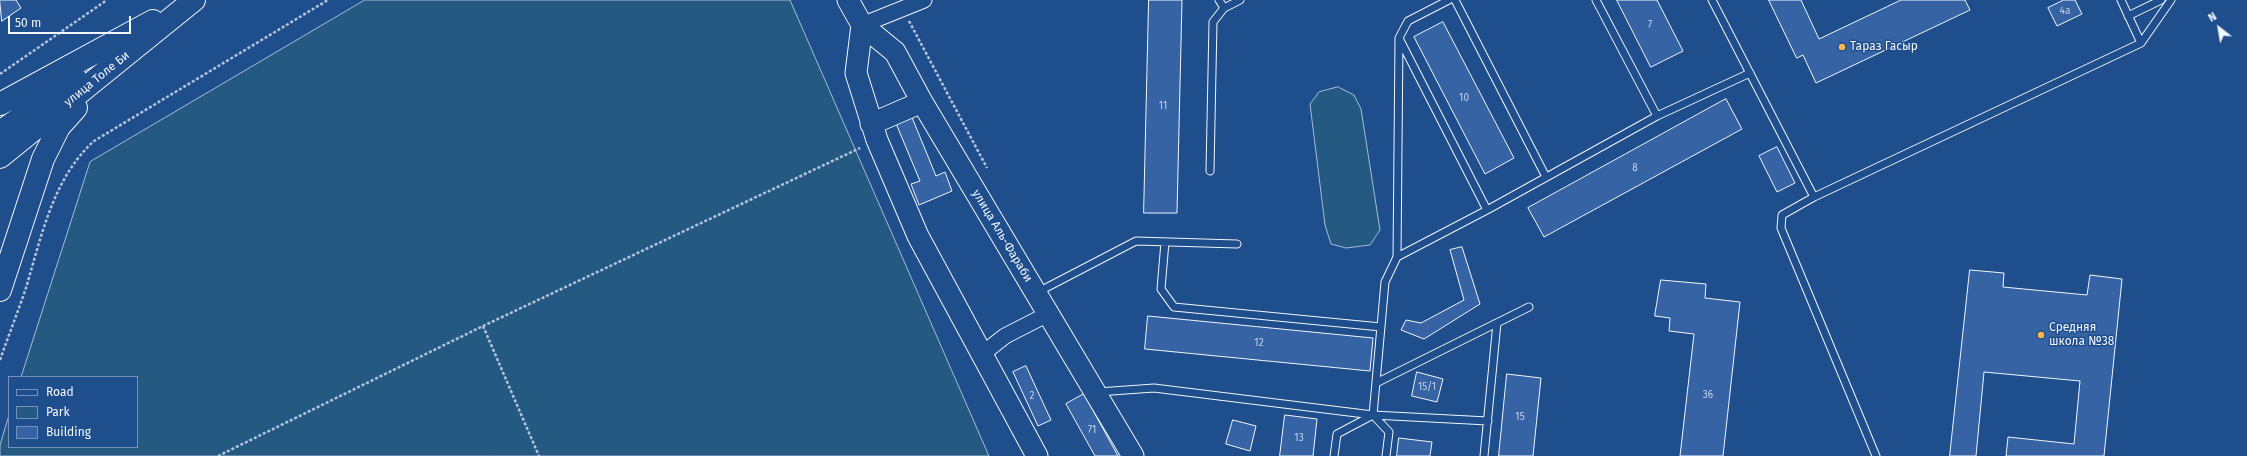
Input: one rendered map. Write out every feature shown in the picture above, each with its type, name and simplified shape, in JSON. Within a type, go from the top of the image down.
[{"type":"main road","name":"улица Толе Би","points":[[0,157],[193,0]]},
{"type":"main road","name":"улица Толе Би","points":[[0,132],[193,0]]},
{"type":"main road","points":[[0,104],[193,0]]},
{"type":"main road","name":"улица Аль-Фараби","points":[[848,0],[862,25],[895,52],[922,102],[1133,456]]},
{"type":"main road","points":[[862,25],[856,74],[874,132],[918,236],[981,355],[1037,456]]},
{"type":"main road","points":[[0,290],[43,160],[59,127],[108,70]]},
{"type":"main road","points":[[874,132],[922,102]]},
{"type":"street","points":[[862,25],[924,0]]},
{"type":"street","points":[[981,355],[1005,336],[1048,314]]},
{"type":"lane","points":[[1219,0],[1224,8]]},
{"type":"lane","points":[[1210,171],[1213,22],[1224,8],[1240,0]]},
{"type":"lane","points":[[1386,456],[1389,432],[1373,415],[1385,282],[1397,257],[1399,38],[1408,21],[1449,0]]},
{"type":"lane","points":[[1455,0],[1546,177]]},
{"type":"lane","points":[[1596,0],[1657,116]]},
{"type":"lane","points":[[1712,0],[1814,197]]},
{"type":"lane","points":[[2121,0],[2141,43]]},
{"type":"lane","points":[[2128,16],[2161,0]]},
{"type":"lane","points":[[1876,456],[1781,228],[1782,215],[1814,197],[2141,43],[2171,0]]},
{"type":"lane","points":[[1399,38],[1487,210]]},
{"type":"lane","points":[[1397,257],[1487,210],[1657,116],[1750,73]]},
{"type":"lane","points":[[1036,293],[1136,241],[1237,244]]},
{"type":"lane","points":[[1165,242],[1161,289],[1174,307],[1381,327]]},
{"type":"lane","points":[[1376,383],[1529,307]]},
{"type":"lane","points":[[1484,456],[1497,323]]},
{"type":"lane","points":[[1095,392],[1154,388],[1373,415],[1488,421]]},
{"type":"lane","points":[[1334,456],[1337,434],[1373,415]]},
{"type":"path","points":[[0,74],[107,0]]},
{"type":"path","points":[[0,360],[24,293],[51,205],[78,155],[94,141],[328,0]]},
{"type":"path","points":[[902,8],[987,168]]},
{"type":"path","points":[[218,456],[874,132]]},
{"type":"path","points":[[483,326],[539,456]]},
{"type":"green space","points":[[365,0],[790,0],[989,456],[0,456],[0,445],[8,418],[8,448],[138,448],[138,376],[21,376],[90,162]]},
{"type":"green space","points":[[1338,87],[1354,95],[1361,109],[1380,230],[1370,245],[1346,248],[1331,244],[1325,225],[1310,104],[1319,92]]},
{"type":"building","points":[[0,0],[16,0],[21,8],[2,21]]},
{"type":"building","points":[[1149,0],[1182,0],[1177,213],[1144,213]]},
{"type":"building","points":[[1617,0],[1657,0],[1683,51],[1651,67]]},
{"type":"building","name":"Тараз Гасыр","points":[[1769,0],[1801,0],[1819,39],[1901,0],[1965,0],[1970,10],[1816,83],[1803,55],[1797,58]]},
{"type":"building","points":[[2064,0],[2075,0],[2082,14],[2057,26],[2048,8]]},
{"type":"building","points":[[1443,22],[1514,158],[1485,174],[1414,37]]},
{"type":"building","points":[[1726,99],[1742,129],[1544,237],[1528,208]]},
{"type":"building","points":[[911,115],[936,176],[945,172],[952,191],[919,205],[911,184],[920,181],[895,121]]},
{"type":"building","points":[[1777,147],[1795,183],[1777,192],[1759,156]]},
{"type":"building","points":[[1462,247],[1480,304],[1424,339],[1401,330],[1406,320],[1421,323],[1464,300],[1450,250]]},
{"type":"building","name":"Средняя школа №38","points":[[1970,270],[2004,273],[2003,287],[2087,295],[2090,275],[2122,279],[2104,456],[2006,456],[2008,437],[2074,444],[2080,381],[1984,372],[1976,456],[1950,456]]},
{"type":"building","points":[[1661,280],[1706,284],[1705,298],[1740,302],[1723,456],[1680,456],[1694,334],[1669,331],[1670,318],[1655,316]]},
{"type":"building","points":[[1148,316],[1373,338],[1370,371],[1145,349]]},
{"type":"building","points":[[1026,366],[1051,420],[1038,426],[1013,372]]},
{"type":"building","points":[[1417,372],[1443,379],[1437,402],[1412,396]]},
{"type":"building","points":[[1507,374],[1541,378],[1533,456],[1499,456]]},
{"type":"building","points":[[1084,394],[1118,456],[1095,456],[1066,404]]},
{"type":"building","points":[[1285,415],[1317,419],[1313,456],[1280,456]]},
{"type":"building","points":[[1233,420],[1256,426],[1250,451],[1226,444]]},
{"type":"building","points":[[1399,438],[1432,442],[1430,456],[1397,456]]},
{"type":"place","name":"Тараз Гасыр","points":[[1842,47]]},
{"type":"place","name":"Средняя школа №38","points":[[2041,335]]}]
